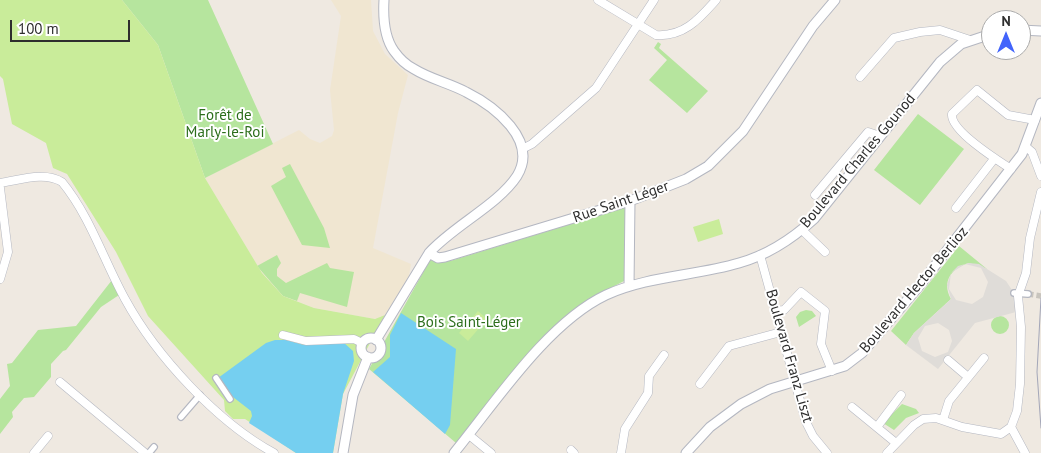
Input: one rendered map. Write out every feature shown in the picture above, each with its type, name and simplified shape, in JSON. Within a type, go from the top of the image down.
[{"type":"street","points":[[376,340],[429,253],[439,242],[507,188],[517,175],[522,149],[518,136],[508,122],[485,104],[466,92],[407,65],[393,50],[386,34],[384,0]]},
{"type":"street","points":[[598,0],[656,34],[673,34],[690,27],[716,0]]},
{"type":"street","points":[[522,149],[532,144],[596,88],[654,0]]},
{"type":"street","name":"Rue Saint Léger","points":[[429,253],[438,258],[445,257],[630,201],[686,179],[718,158],[744,131],[813,26],[835,0]]},
{"type":"street","points":[[860,77],[894,38],[940,30],[970,40]]},
{"type":"street","name":"Boulevard Charles Gounod","points":[[454,453],[538,350],[564,324],[595,301],[629,286],[740,263],[782,245],[802,230],[814,219],[940,62],[950,52],[970,40],[981,37]]},
{"type":"street","points":[[1011,169],[994,159],[954,125],[952,114],[977,90],[1008,115],[1034,120]]},
{"type":"street","name":"Boulevard Hector Berlioz","points":[[686,453],[710,428],[741,404],[770,389],[845,366],[862,353],[892,319],[1011,169],[1025,146],[1041,103]]},
{"type":"street","points":[[815,195],[868,132],[880,136]]},
{"type":"street","points":[[1025,146],[1032,152],[1041,176]]},
{"type":"street","points":[[956,208],[994,159]]},
{"type":"street","points":[[0,183],[44,176],[54,176],[62,182],[104,256],[125,300],[186,383],[255,442],[274,453]]},
{"type":"street","points":[[0,188],[8,252],[8,260],[0,279]]},
{"type":"street","points":[[887,453],[923,418],[936,418],[962,427],[1001,434],[1011,427],[1017,411],[1020,384],[1021,327],[1016,293],[1026,273],[1030,238],[1041,192]]},
{"type":"street","points":[[629,286],[630,201]]},
{"type":"street","points":[[802,230],[825,252]]},
{"type":"street","name":"Boulevard Franz Liszt","points":[[760,255],[806,422],[813,436],[827,453]]},
{"type":"street","points":[[775,311],[784,310],[801,292],[825,311],[821,344],[832,371]]},
{"type":"street","points":[[1016,293],[1028,294]]},
{"type":"street","points":[[700,384],[729,346],[781,332]]},
{"type":"street","points":[[283,335],[306,341],[358,341],[369,338],[376,340],[380,344],[380,350],[374,357],[368,357],[362,352],[358,341]]},
{"type":"street","points":[[621,453],[625,429],[648,393],[649,376],[664,355]]},
{"type":"street","points":[[343,453],[353,395],[368,357]]},
{"type":"street","points":[[943,420],[948,401],[984,358]]},
{"type":"street","points":[[948,360],[968,377]]},
{"type":"street","points":[[216,378],[230,399]]},
{"type":"street","points":[[60,382],[145,453]]},
{"type":"street","points":[[181,417],[200,395]]},
{"type":"street","points":[[877,426],[901,395]]},
{"type":"street","points":[[852,407],[896,443]]},
{"type":"street","points":[[1011,427],[1025,453]]},
{"type":"street","points":[[469,435],[491,453]]},
{"type":"street","points":[[34,453],[48,436]]},
{"type":"street","points":[[149,453],[154,447]]},
{"type":"shaded area","points":[[331,0],[371,0],[373,31],[385,54],[408,75],[398,113],[373,248],[411,264],[408,281],[385,315],[375,319],[314,308],[283,296],[262,273],[205,178],[299,130],[310,139],[320,143],[332,136],[334,130],[330,90],[341,16]]},
{"type":"shaded area","points":[[965,264],[979,264],[1006,281],[1014,293],[1016,312],[975,323],[938,369],[906,345],[914,333],[951,299],[947,285],[951,273],[949,289],[956,300],[972,304],[983,297],[988,282],[981,268]],"holes":[[[938,323],[949,330],[952,341],[948,352],[935,357],[922,351],[918,338],[925,326]]]},
{"type":"shaded area","points":[[965,264],[951,273],[958,266]]},
{"type":"green space","points":[[0,0],[122,0],[158,45],[205,178],[262,273],[283,296],[314,308],[375,319],[385,315],[343,394],[333,453],[296,453],[245,419],[233,419],[225,411],[224,400],[148,316],[116,252],[67,174],[53,168],[46,143],[12,124],[3,79],[0,76]]},
{"type":"green space","name":"Forêt de Marly-le-Roi","points":[[122,0],[208,0],[273,144],[205,178],[158,45]]},
{"type":"green space","points":[[658,42],[661,44],[659,48],[708,91],[687,113],[649,80],[667,60],[654,48]]},
{"type":"green space","points":[[918,114],[964,149],[920,205],[874,170]]},
{"type":"green space","points":[[290,164],[324,228],[330,248],[302,245],[271,186],[286,177],[282,168]]},
{"type":"green space","name":"Bois Saint-Léger","points":[[626,207],[624,281],[582,304],[553,328],[509,376],[456,443],[369,369],[430,260],[450,261]]},
{"type":"green space","points":[[719,219],[723,234],[698,242],[693,227]]},
{"type":"green space","points":[[959,246],[987,269],[969,263],[953,272],[947,286],[951,299],[914,333],[906,345],[891,331]]},
{"type":"green space","points":[[277,255],[281,263],[277,269],[277,276],[286,283],[327,263],[330,268],[354,272],[347,307],[300,293],[297,301],[283,296],[257,266]]},
{"type":"green space","points":[[112,280],[119,295],[101,307],[66,350],[51,364],[51,377],[34,397],[24,398],[12,412],[13,417],[0,434],[0,399],[10,386],[7,364],[12,363],[38,330],[76,326]]},
{"type":"green space","points":[[478,311],[487,319],[468,341],[459,333]]},
{"type":"green space","points":[[812,311],[816,316],[799,327],[796,317],[800,312]]},
{"type":"green space","points":[[1000,316],[1006,319],[1009,325],[1006,331],[1000,334],[994,331],[991,325],[994,319]]},
{"type":"green space","points":[[902,404],[916,409],[919,413],[906,418],[894,430],[883,423]]},
{"type":"water","points":[[401,313],[456,349],[450,425],[445,434],[373,372],[390,357],[390,335]]},
{"type":"water","points":[[275,340],[286,340],[304,345],[343,342],[353,351],[354,361],[343,394],[333,453],[296,453],[249,423],[252,416],[251,411],[233,397],[218,378],[266,343]]},
{"type":"tunnel","points":[[1028,294],[1041,296]]},
{"type":"tram line","points":[[1041,298],[1037,372],[1041,428]]}]
